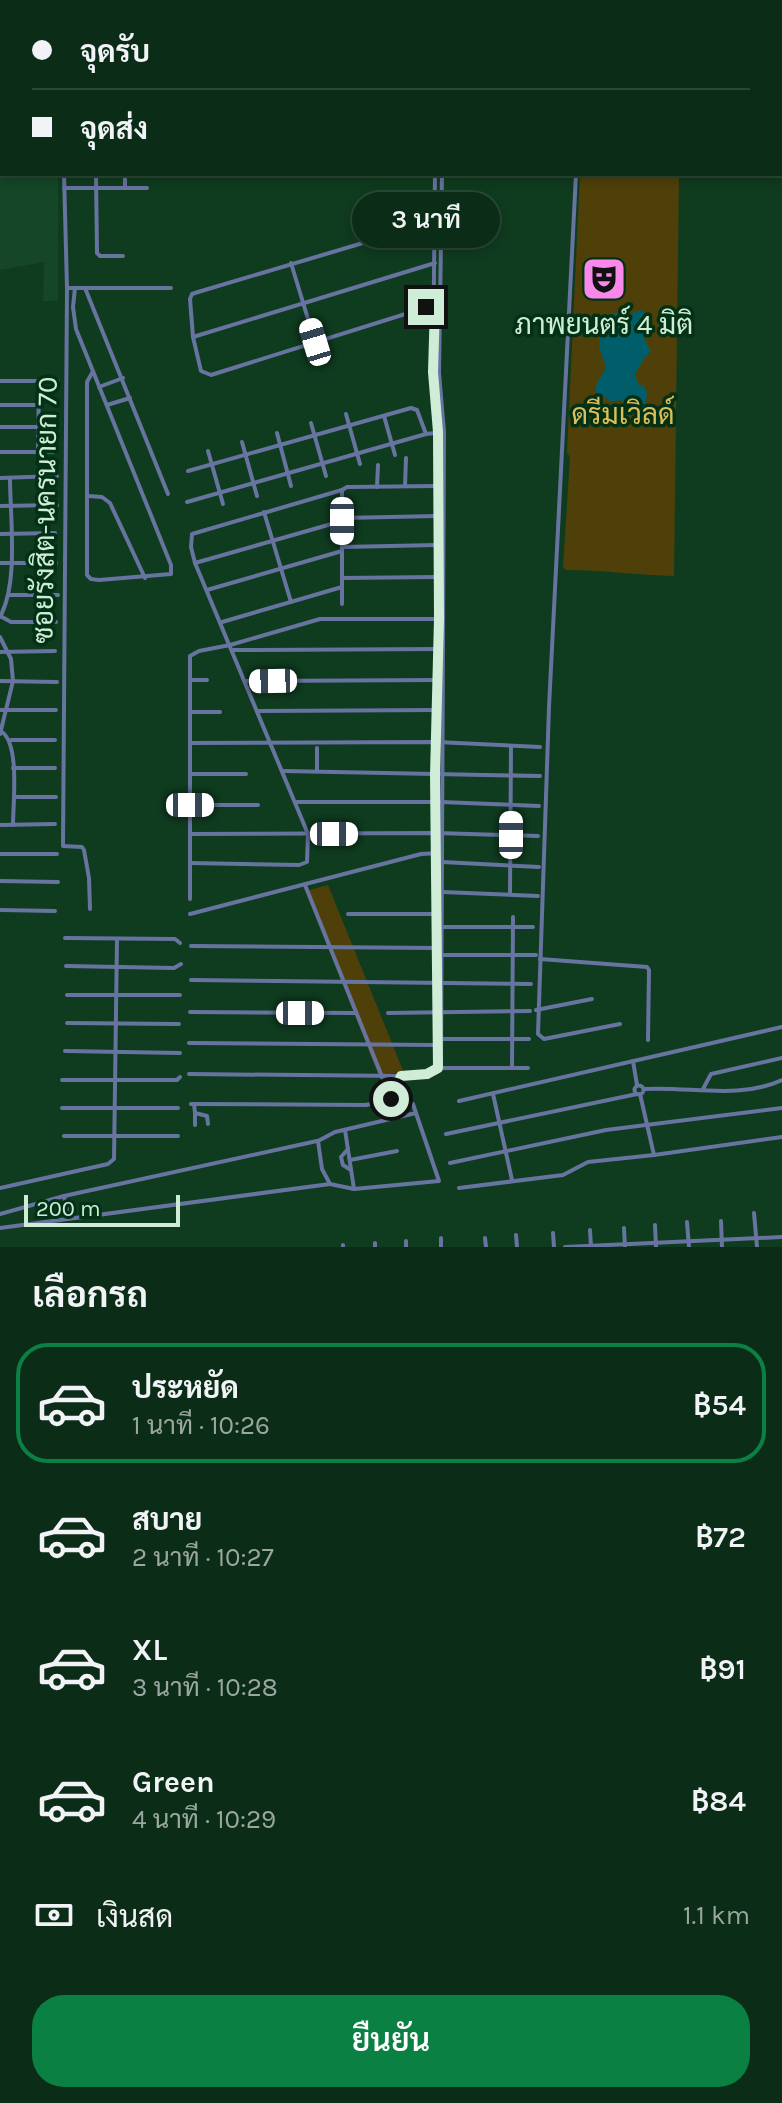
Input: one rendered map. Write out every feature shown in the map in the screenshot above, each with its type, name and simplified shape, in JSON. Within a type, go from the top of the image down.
[{"type":"street","name":"ซอยรังสิต-นครนายก 70","points":[[64,176],[67,288],[63,846],[82,847],[84,850],[90,909]]},
{"type":"street","points":[[96,176],[97,253],[100,256],[123,256]]},
{"type":"street","points":[[125,176],[125,188]]},
{"type":"street","points":[[436,176],[438,305],[433,372],[441,432],[440,577],[444,620],[440,649],[438,775],[438,1068]]},
{"type":"street","points":[[438,184],[441,176]]},
{"type":"street","points":[[576,176],[533,1011],[540,1039],[620,1024]]},
{"type":"street","points":[[64,188],[147,188]]},
{"type":"street","points":[[438,221],[192,294],[190,299],[193,337],[201,371],[211,375],[438,305]]},
{"type":"street","points":[[291,263],[315,342]]},
{"type":"street","points":[[193,337],[438,263]]},
{"type":"street","points":[[67,288],[171,288]]},
{"type":"street","points":[[75,288],[73,307],[76,329],[172,568],[171,574],[99,580],[87,575],[87,382],[92,373]]},
{"type":"street","points":[[85,288],[168,494]]},
{"type":"street","points":[[98,387],[123,378]]},
{"type":"street","points":[[0,381],[58,381]]},
{"type":"street","points":[[38,451],[39,381]]},
{"type":"street","points":[[107,405],[130,398]]},
{"type":"street","points":[[0,405],[39,405]]},
{"type":"street","points":[[188,471],[415,408],[426,434]]},
{"type":"street","points":[[346,414],[360,464]]},
{"type":"street","points":[[384,416],[395,455]]},
{"type":"street","points":[[311,423],[326,476]]},
{"type":"street","points":[[0,427],[38,427]]},
{"type":"street","points":[[187,502],[441,432]]},
{"type":"street","points":[[277,433],[291,486]]},
{"type":"street","points":[[242,442],[257,496]]},
{"type":"street","points":[[208,451],[223,504]]},
{"type":"street","points":[[0,452],[53,452]]},
{"type":"street","points":[[405,486],[406,458]]},
{"type":"street","points":[[377,487],[378,465]]},
{"type":"street","points":[[0,478],[57,476]]},
{"type":"street","points":[[10,478],[8,595],[0,616],[11,622],[56,622]]},
{"type":"street","points":[[191,863],[304,864],[309,857],[308,834],[297,802],[195,563],[192,534],[347,487],[441,486]]},
{"type":"street","points":[[342,490],[342,604]]},
{"type":"street","points":[[88,496],[102,497],[110,503],[145,578]]},
{"type":"street","points":[[0,506],[57,505]]},
{"type":"street","points":[[264,512],[291,602]]},
{"type":"street","points":[[195,563],[342,519],[440,516]]},
{"type":"street","points":[[0,534],[55,533]]},
{"type":"street","points":[[207,590],[342,549],[440,545]]},
{"type":"street","points":[[0,563],[56,563]]},
{"type":"street","points":[[342,578],[440,577]]},
{"type":"street","points":[[220,622],[342,587]]},
{"type":"street","points":[[8,595],[58,595]]},
{"type":"street","points":[[231,648],[320,619],[444,620]]},
{"type":"street","points":[[0,637],[9,651],[13,681],[1,733],[11,740],[55,740]]},
{"type":"street","points":[[190,899],[189,662],[193,653],[231,648],[440,649]]},
{"type":"street","points":[[0,652],[55,651]]},
{"type":"street","points":[[190,680],[207,680]]},
{"type":"street","points":[[245,681],[440,680]]},
{"type":"street","points":[[0,681],[57,682]]},
{"type":"street","points":[[0,710],[56,710]]},
{"type":"street","points":[[258,711],[439,710]]},
{"type":"street","points":[[190,712],[220,712]]},
{"type":"street","points":[[11,740],[13,825]]},
{"type":"street","points":[[190,743],[439,742],[540,747]]},
{"type":"street","points":[[510,894],[511,746]]},
{"type":"street","points":[[317,748],[317,771]]},
{"type":"street","points":[[13,768],[55,768]]},
{"type":"street","points":[[284,771],[540,776]]},
{"type":"street","points":[[190,774],[246,774]]},
{"type":"street","points":[[14,797],[56,797]]},
{"type":"street","points":[[297,802],[539,806]]},
{"type":"street","points":[[190,805],[258,805]]},
{"type":"street","points":[[0,825],[55,824]]},
{"type":"street","points":[[191,834],[439,833],[538,836]]},
{"type":"street","points":[[439,853],[442,862],[439,914]]},
{"type":"street","points":[[190,914],[421,854],[439,853]]},
{"type":"street","points":[[0,854],[57,854]]},
{"type":"street","points":[[442,862],[539,867]]},
{"type":"street","points":[[0,881],[58,882]]},
{"type":"street","points":[[305,885],[391,1099]]},
{"type":"street","points":[[442,892],[538,896]]},
{"type":"street","points":[[0,910],[55,911]]},
{"type":"street","points":[[348,914],[439,914]]},
{"type":"street","points":[[512,1068],[513,917]]},
{"type":"street","points":[[439,927],[533,927]]},
{"type":"street","points":[[65,938],[175,939],[180,943]]},
{"type":"street","points":[[0,1188],[108,1164],[115,1156],[117,939]]},
{"type":"street","points":[[191,946],[438,948]]},
{"type":"street","points":[[438,955],[513,955],[647,967],[648,1040]]},
{"type":"street","points":[[66,966],[174,968],[181,964]]},
{"type":"street","points":[[191,980],[531,984]]},
{"type":"street","points":[[67,995],[180,995]]},
{"type":"street","points":[[388,1013],[533,1011],[592,999]]},
{"type":"street","points":[[190,1012],[355,1013]]},
{"type":"street","points":[[67,1023],[179,1024]]},
{"type":"street","points":[[459,1101],[782,1027]]},
{"type":"street","points":[[189,1043],[368,1044],[529,1039]]},
{"type":"street","points":[[65,1051],[180,1053]]},
{"type":"street","points":[[703,1089],[711,1074],[782,1058]]},
{"type":"street","points":[[633,1061],[654,1155]]},
{"type":"street","points":[[189,1074],[401,1076],[427,1074],[438,1068],[528,1068]]},
{"type":"street","points":[[391,1099],[401,1076]]},
{"type":"street","points":[[62,1080],[177,1080],[180,1077]]},
{"type":"street","points":[[446,1134],[640,1092],[703,1089],[748,1091],[782,1080]]},
{"type":"street","points":[[493,1094],[512,1180]]},
{"type":"street","points":[[195,1125],[192,1104],[366,1105],[391,1099]]},
{"type":"street","points":[[1,1227],[330,1184],[354,1189],[439,1181],[413,1104]]},
{"type":"street","points":[[62,1108],[178,1108]]},
{"type":"street","points":[[450,1163],[648,1124],[782,1108]]},
{"type":"street","points":[[195,1113],[207,1116],[208,1124]]},
{"type":"street","points":[[0,1214],[64,1196],[318,1141],[345,1130],[416,1113]]},
{"type":"street","points":[[345,1130],[354,1189]]},
{"type":"street","points":[[64,1136],[178,1136]]},
{"type":"street","points":[[459,1188],[566,1174],[588,1162],[782,1137]]},
{"type":"street","points":[[318,1141],[322,1169],[330,1184]]},
{"type":"street","points":[[348,1149],[341,1157],[343,1165],[351,1170]]},
{"type":"street","points":[[350,1160],[397,1151]]},
{"type":"street","points":[[64,1196],[69,1218]]},
{"type":"street","points":[[754,1213],[757,1247]]},
{"type":"street","points":[[721,1221],[722,1247]]},
{"type":"street","points":[[687,1222],[689,1244]]},
{"type":"street","points":[[655,1225],[656,1245]]},
{"type":"street","points":[[624,1228],[625,1246]]},
{"type":"street","points":[[590,1230],[591,1246]]},
{"type":"street","points":[[553,1233],[554,1247]]},
{"type":"street","points":[[516,1235],[517,1247]]},
{"type":"street","points":[[565,1247],[689,1244],[722,1239],[782,1237]]},
{"type":"street","points":[[441,1238],[441,1247]]},
{"type":"street","points":[[485,1238],[486,1247]]},
{"type":"shaded area","points":[[0,176],[58,176],[58,301],[43,301],[44,262],[0,270]]},
{"type":"green space","name":"ดรีมเวิลด์","points":[[580,176],[679,176],[674,576],[566,570],[563,567],[570,457],[567,453]]},
{"type":"green space","points":[[328,885],[404,1073],[378,1074],[306,891]]},
{"type":"water","points":[[641,310],[652,317],[644,338],[651,352],[635,374],[639,386],[644,385],[647,394],[645,405],[637,409],[634,402],[629,406],[620,400],[610,402],[606,397],[601,400],[596,387],[606,367],[599,347],[600,324],[611,313],[630,314]]},
{"type":"place","name":"ภาพยนตร์ 4 มิติ","points":[[604,279]]},
{"type":"route","points":[[391,1099],[401,1076],[427,1074],[438,1068],[435,775],[439,619],[438,432],[433,372],[435,305],[426,307]]}]
